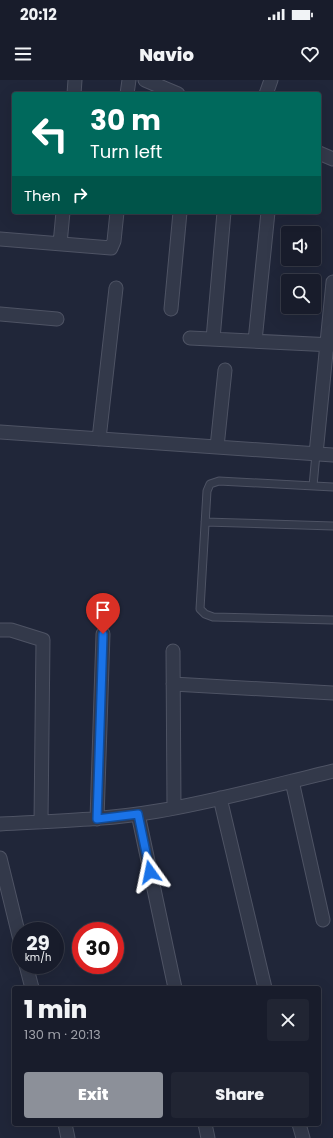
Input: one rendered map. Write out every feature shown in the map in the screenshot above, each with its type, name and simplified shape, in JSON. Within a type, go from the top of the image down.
[{"type":"street","points":[[74,92],[75,80]]},
{"type":"street","points":[[127,92],[129,80]]},
{"type":"street","points":[[267,92],[271,80]]},
{"type":"street","points":[[153,82],[174,92]]},
{"type":"street","points":[[321,154],[333,159]]},
{"type":"street","points":[[60,244],[63,214]]},
{"type":"street","points":[[0,239],[111,248],[114,241],[117,214]]},
{"type":"street","points":[[171,309],[180,214]]},
{"type":"street","points":[[214,339],[224,214]]},
{"type":"street","points":[[255,341],[268,214]]},
{"type":"street","points":[[316,454],[330,345],[333,282]]},
{"type":"street","points":[[99,439],[116,288]]},
{"type":"street","points":[[0,314],[57,319]]},
{"type":"street","points":[[190,338],[330,345]]},
{"type":"street","points":[[217,447],[224,370]]},
{"type":"street","points":[[0,432],[333,455]]},
{"type":"street","points":[[0,630],[11,630],[44,640],[41,822]]},
{"type":"street","points":[[97,819],[103,634]]},
{"type":"street","points":[[173,651],[174,808]]},
{"type":"street","points":[[173,684],[333,693]]},
{"type":"street","points":[[0,824],[97,819],[138,814],[220,798],[333,771]]},
{"type":"street","points":[[292,781],[323,920]]},
{"type":"street","points":[[220,798],[265,986]]},
{"type":"street","points":[[138,814],[175,986]]},
{"type":"street","points":[[0,858],[16,922]]},
{"type":"street","points":[[28,974],[31,986]]},
{"type":"street","points":[[65,1126],[68,1138]]},
{"type":"street","points":[[205,1126],[208,1138]]},
{"type":"street","points":[[300,1126],[303,1138]]},
{"type":"lane","points":[[313,486],[316,454]]},
{"type":"lane","points":[[333,487],[219,481],[210,484],[207,491],[200,609],[205,614],[213,616],[333,620]]},
{"type":"lane","points":[[205,522],[333,526]]},
{"type":"route","points":[[103,634],[97,819],[138,814],[150,872]]}]
